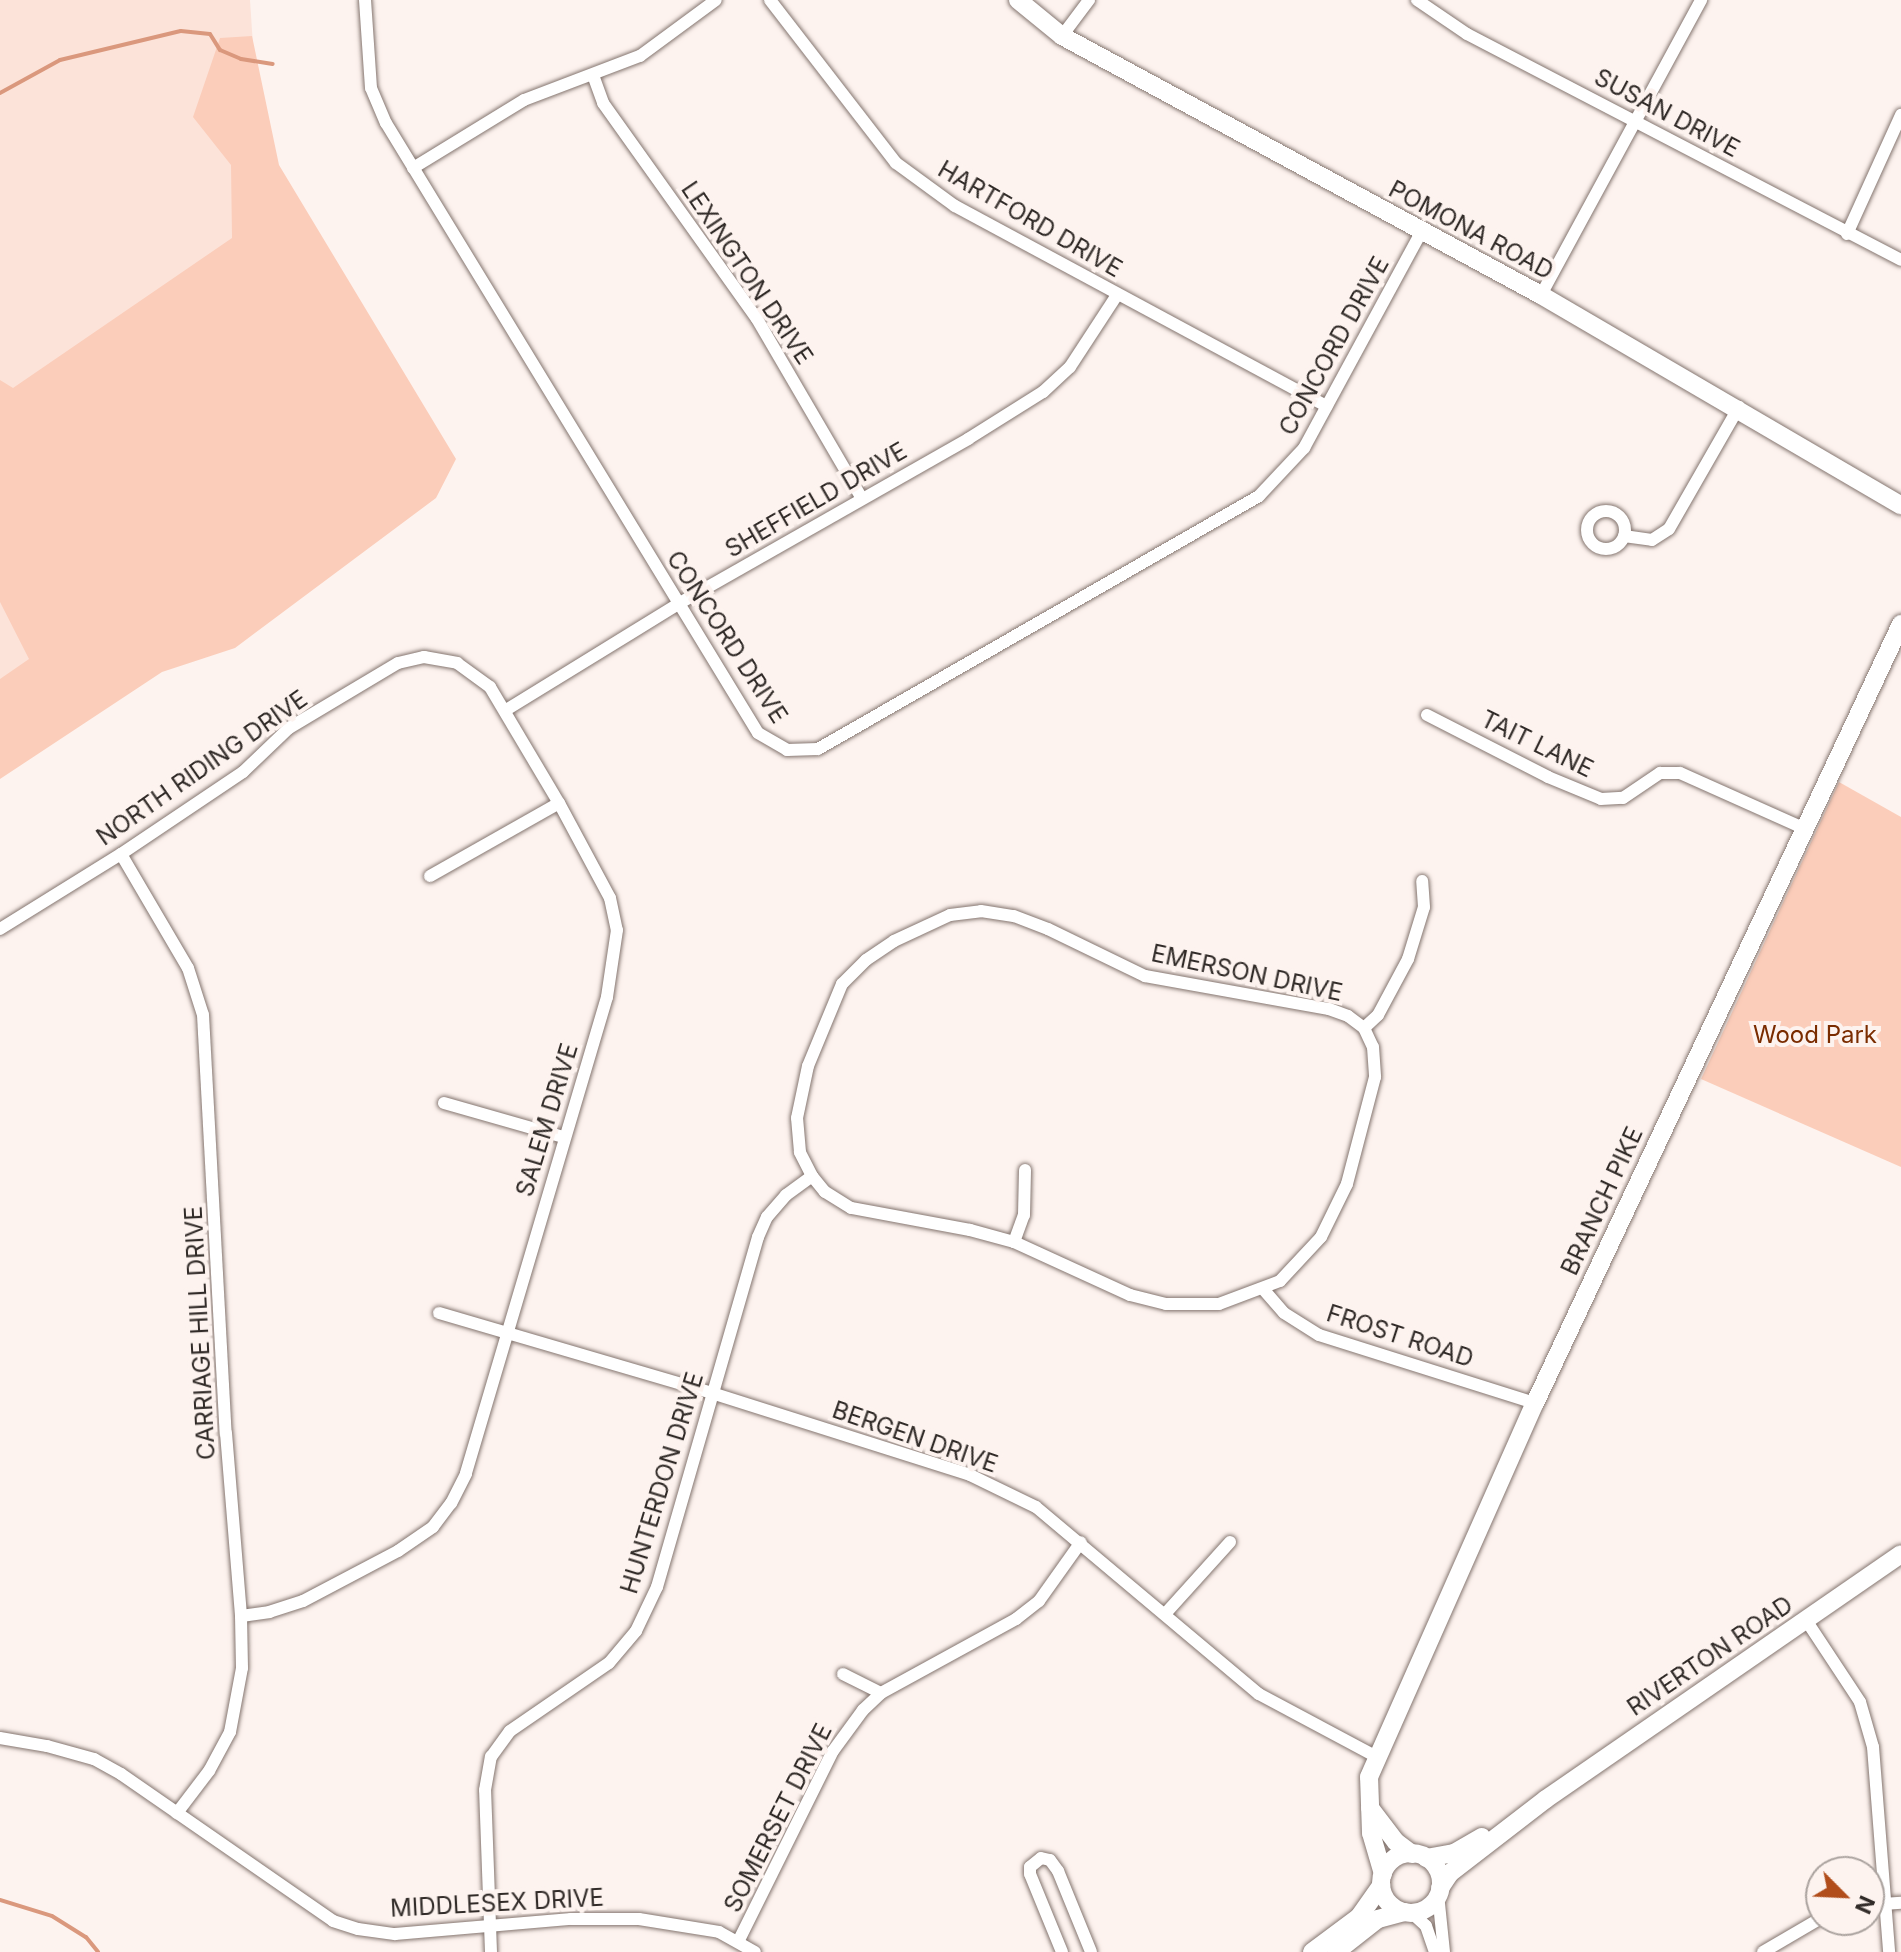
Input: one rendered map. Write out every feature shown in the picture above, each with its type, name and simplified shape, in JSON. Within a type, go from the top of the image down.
[{"type":"street","name":"CONCORD DRIVE","points":[[365,0],[371,88],[377,106],[758,733],[787,750],[818,749],[1259,496],[1304,448],[1422,231]]},
{"type":"street","points":[[413,168],[524,100],[640,56],[716,0]]},
{"type":"street","name":"HARTFORD DRIVE","points":[[770,0],[896,163],[955,206],[1327,406]]},
{"type":"street","name":"POMONA ROAD","points":[[1018,0],[1062,36],[1541,295],[1739,407],[1901,505]]},
{"type":"street","points":[[1062,36],[1089,0]]},
{"type":"street","name":"SUSAN DRIVE","points":[[1417,0],[1467,34],[1901,260]]},
{"type":"street","points":[[1541,295],[1701,0]]},
{"type":"street","name":"LEXINGTON DRIVE","points":[[593,75],[603,103],[757,319],[862,499]]},
{"type":"street","points":[[1847,234],[1901,115]]},
{"type":"street","name":"SHEFFIELD DRIVE","points":[[506,710],[678,604],[1043,392],[1070,367],[1117,295]]},
{"type":"street","points":[[1624,536],[1652,540],[1669,529],[1739,407]]},
{"type":"street","name":"BRANCH PIKE","points":[[1382,1880],[1368,1806],[1369,1777],[1377,1757],[1535,1403],[1901,624]]},
{"type":"street","name":"SALEM DRIVE","points":[[241,1616],[270,1612],[303,1601],[398,1551],[433,1527],[451,1503],[466,1474],[563,1137],[607,997],[617,930],[603,882],[506,710],[477,676],[441,658],[424,657],[398,663],[348,693]]},
{"type":"street","name":"NORTH RIDING DRIVE","points":[[0,929],[121,854],[243,772],[289,728],[348,693]]},
{"type":"street","name":"TAIT LANE","points":[[1427,715],[1548,777],[1601,799],[1623,798],[1660,773],[1680,773],[1803,828]]},
{"type":"street","points":[[430,876],[559,803]]},
{"type":"street","name":"CARRIAGE HILL DRIVE","points":[[121,854],[188,968],[203,1015],[226,1433],[241,1616],[242,1668],[230,1732],[209,1771],[177,1813]]},
{"type":"street","points":[[1364,1028],[1378,1015],[1408,959],[1424,907],[1422,881]]},
{"type":"street","name":"EMERSON DRIVE","points":[[981,911],[1014,916],[1145,976],[1329,1009],[1348,1016],[1364,1028],[1373,1047],[1375,1077],[1347,1184],[1321,1237],[1291,1271],[1264,1290],[1219,1304],[1166,1304],[1130,1295],[1014,1242],[970,1230],[851,1208],[825,1192],[812,1176],[800,1152],[797,1118],[808,1066],[833,999],[866,960],[894,941],[950,915],[981,911]]},
{"type":"street","points":[[444,1103],[563,1137]]},
{"type":"street","points":[[1014,1242],[1024,1215],[1025,1170]]},
{"type":"street","name":"HUNTERDON DRIVE","points":[[491,1952],[485,1790],[491,1757],[510,1731],[609,1663],[636,1631],[657,1587],[712,1393],[767,1217],[786,1195],[812,1176]]},
{"type":"street","name":"FROST ROAD","points":[[1264,1290],[1284,1313],[1319,1335],[1535,1403]]},
{"type":"street","name":"BERGEN DRIVE","points":[[439,1313],[509,1331],[970,1475],[1036,1507],[1259,1694],[1377,1757]]},
{"type":"street","name":"SOMERSET DRIVE","points":[[738,1942],[833,1751],[863,1710],[881,1693],[1028,1610],[1056,1580],[1081,1542]]},
{"type":"street","points":[[1165,1614],[1230,1542]]},
{"type":"street","name":"RIVERTON ROAD","points":[[1439,1891],[1450,1873],[1546,1799],[1901,1554]]},
{"type":"street","points":[[1806,1620],[1860,1702],[1873,1747],[1894,1903],[1889,1952]]},
{"type":"street","points":[[843,1674],[881,1693]]},
{"type":"street","name":"MIDDLESEX DRIVE","points":[[0,1738],[47,1746],[94,1759],[121,1774],[333,1921],[395,1934],[489,1925],[639,1919],[687,1924],[719,1932],[755,1952]]},
{"type":"street","name":"RIVERTON ROAD","points":[[1419,1856],[1454,1853],[1546,1799]]},
{"type":"street","points":[[1368,1806],[1396,1842],[1437,1869],[1444,1952]]},
{"type":"street","points":[[1312,1952],[1359,1917],[1395,1858],[1419,1856]]},
{"type":"street","points":[[1062,1952],[1030,1874],[1030,1867],[1041,1858],[1050,1860],[1058,1871],[1091,1952]]},
{"type":"street","points":[[1382,1880],[1387,1902],[1426,1926],[1435,1952]]},
{"type":"street","points":[[1336,1952],[1378,1919],[1425,1910],[1439,1891]]},
{"type":"street","points":[[1763,1952],[1805,1927]]},
{"type":"shaded area","points":[[0,0],[250,0],[288,580],[0,773]]},
{"type":"green space","points":[[252,36],[279,165],[456,459],[436,498],[235,648],[162,672],[0,779],[0,679],[29,659],[0,602],[0,380],[13,388],[232,238],[231,165],[193,117],[220,38]]},
{"type":"green space","name":"Wood Park","points":[[1839,782],[1901,817],[1901,1167],[1701,1079]]},
{"type":"waterway","points":[[0,93],[60,60],[181,31],[210,34],[220,50],[241,59],[273,64]]},
{"type":"waterway","points":[[0,1900],[52,1916],[86,1937],[98,1952]]}]
